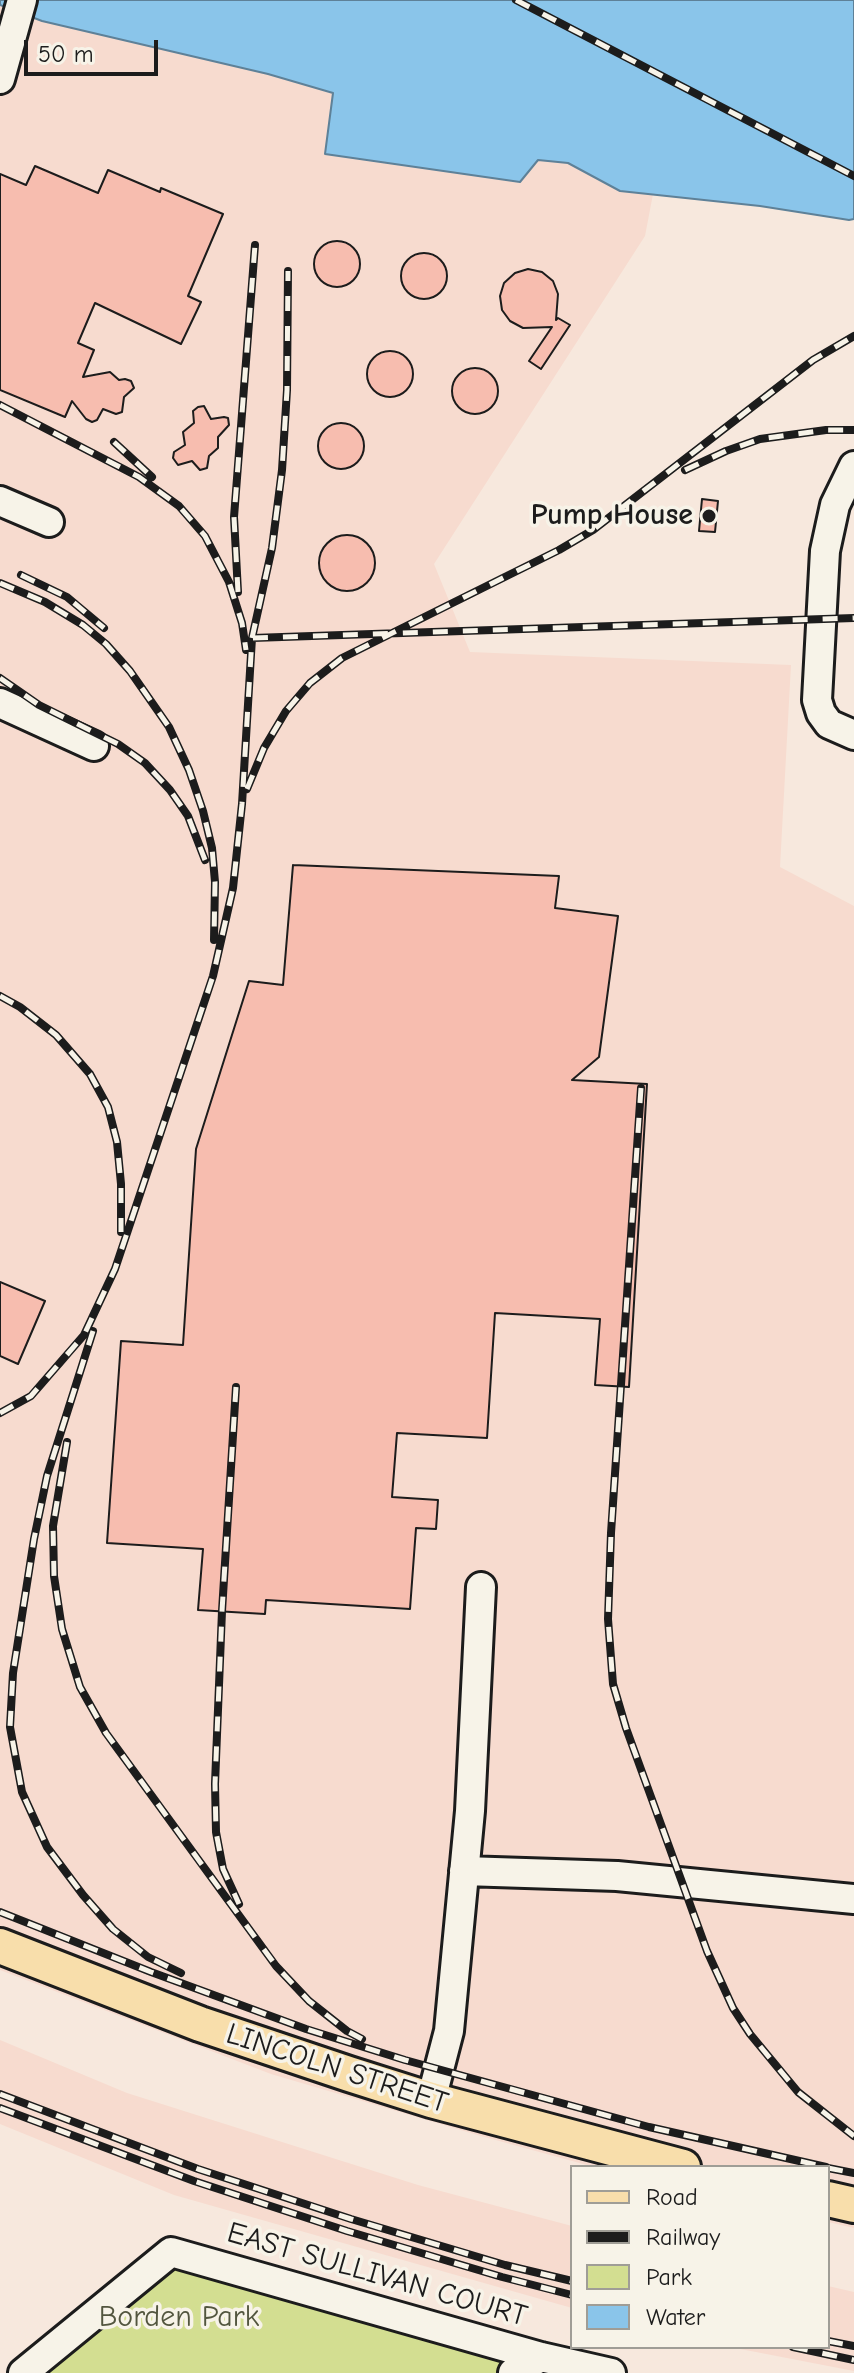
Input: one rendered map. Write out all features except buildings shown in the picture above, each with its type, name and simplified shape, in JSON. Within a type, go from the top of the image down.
[{"type":"main road","name":"LINCOLN STREET","points":[[0,1946],[200,2024],[431,2100],[675,2165]]},
{"type":"main road","points":[[830,2199],[854,2205]]},
{"type":"street","points":[[0,79],[22,0]]},
{"type":"street","points":[[854,466],[835,505],[825,551],[817,700],[829,724],[854,735]]},
{"type":"street","points":[[0,501],[49,522]]},
{"type":"street","points":[[0,703],[94,746]]},
{"type":"street","points":[[431,2100],[449,2031],[470,1811],[481,1587]]},
{"type":"street","points":[[464,1871],[617,1876],[854,1899]]},
{"type":"street","name":"EAST SULLIVAN COURT","points":[[23,2373],[171,2252],[541,2357],[609,2373]]},
{"type":"street","points":[[513,2373],[541,2357]]},
{"type":"shaded area","points":[[0,5],[42,21],[268,74],[333,93],[326,154],[568,163],[620,191],[653,194],[645,236],[434,564],[470,652],[791,665],[780,867],[854,906],[854,2228],[830,2222],[830,2165],[587,2165],[271,2074],[0,1970]]},
{"type":"shaded area","points":[[0,2040],[127,2093],[418,2185],[570,2225],[570,2307],[174,2195],[0,2124]]},
{"type":"shaded area","points":[[830,2286],[854,2292],[854,2371],[740,2349],[830,2349]]},
{"type":"green space","name":"Borden Park","points":[[165,2257],[526,2366],[515,2373],[28,2373]]},
{"type":"water","points":[[0,0],[854,0],[854,219],[620,191],[568,163],[538,160],[520,182],[325,154],[333,93],[268,74],[42,21],[0,5]]},
{"type":"railway","points":[[516,0],[854,176]]},
{"type":"railway","points":[[238,592],[234,517],[255,245]]},
{"type":"railway","points":[[252,638],[272,548],[282,470],[287,390],[288,271]]},
{"type":"railway","points":[[247,789],[264,748],[286,711],[310,683],[342,658],[593,530],[813,360],[854,336]]},
{"type":"railway","points":[[0,405],[139,477],[179,506],[205,536],[229,582],[242,623],[246,650]]},
{"type":"railway","points":[[685,470],[760,439],[826,430],[854,430]]},
{"type":"railway","points":[[114,442],[152,477]]},
{"type":"railway","points":[[21,575],[67,597],[104,628]]},
{"type":"railway","points":[[0,583],[45,602],[83,625],[106,644],[130,671],[169,727],[189,770],[212,848],[214,940]]},
{"type":"railway","points":[[0,1413],[31,1396],[84,1335],[115,1269],[213,976],[233,888],[242,804],[252,638],[854,618]]},
{"type":"railway","points":[[0,678],[39,705],[118,744],[145,763],[170,790],[188,816],[205,860]]},
{"type":"railway","points":[[0,996],[20,1007],[56,1035],[90,1074],[108,1107],[117,1142],[121,1232]]},
{"type":"railway","points":[[641,1088],[611,1533],[608,1619],[613,1684],[707,1951],[733,2008],[750,2034],[798,2092],[854,2136]]},
{"type":"railway","points":[[93,1331],[47,1476],[13,1673],[10,1727],[22,1792],[47,1847],[113,1929],[148,1957],[181,1973]]},
{"type":"railway","points":[[236,1387],[215,1784],[216,1832],[223,1869],[239,1904]]},
{"type":"railway","points":[[67,1442],[53,1526],[54,1576],[62,1629],[80,1687],[106,1733],[276,1966],[309,2001],[362,2039]]},
{"type":"railway","points":[[0,1912],[306,2029],[405,2060],[649,2127],[817,2165]]},
{"type":"railway","points":[[0,2094],[198,2169],[351,2219],[505,2265],[570,2281]]},
{"type":"railway","points":[[0,2108],[194,2181],[347,2231],[570,2294]]},
{"type":"railway","points":[[830,2168],[854,2173]]},
{"type":"railway","points":[[830,2341],[854,2346]]},
{"type":"railway","points":[[802,2349],[854,2360]]},
{"type":"place","name":"Pump House","points":[[709,516]]}]
